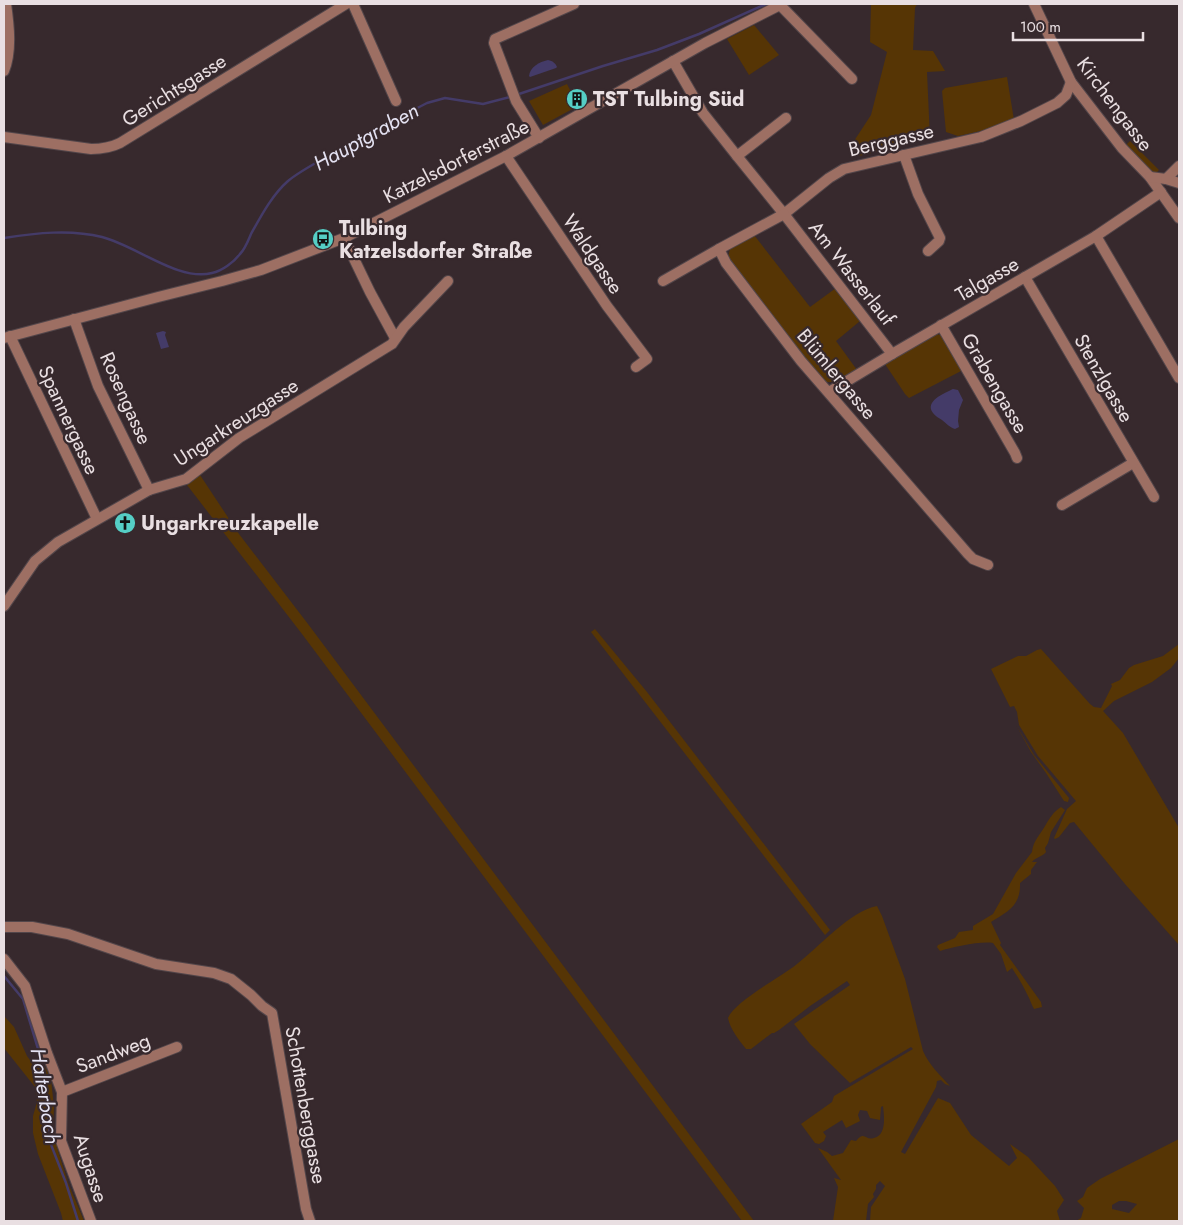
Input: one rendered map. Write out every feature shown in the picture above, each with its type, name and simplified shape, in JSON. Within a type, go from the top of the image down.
[{"type":"street","points":[[4,71],[8,52],[6,4]]},
{"type":"street","name":"Gerichtsgasse","points":[[4,137],[91,149],[112,147],[346,4]]},
{"type":"street","points":[[353,4],[396,101]]},
{"type":"street","points":[[539,138],[516,101],[494,44],[495,39],[574,4]]},
{"type":"street","points":[[781,4],[852,79]]},
{"type":"street","name":"Katzelsdorferstraße","points":[[7,337],[261,270],[344,238],[506,156],[673,60],[781,4]]},
{"type":"street","name":"Kirchengasse","points":[[1034,4],[1070,82],[1122,148],[1150,177],[1179,218]]},
{"type":"street","points":[[662,281],[784,214],[703,113],[673,60]]},
{"type":"street","name":"Berggasse","points":[[784,214],[829,178],[844,169],[981,137],[1021,121],[1057,103],[1066,95],[1070,82]]},
{"type":"street","points":[[737,156],[786,118]]},
{"type":"street","points":[[904,155],[918,194],[940,238],[928,251]]},
{"type":"street","name":"Waldgasse","points":[[506,156],[607,306],[647,359],[636,367]]},
{"type":"street","points":[[1166,179],[1179,166]]},
{"type":"street","points":[[1150,177],[1179,183]]},
{"type":"street","name":"Talgasse","points":[[829,392],[1096,236],[1162,192]]},
{"type":"street","name":"Am Wasserlauf","points":[[784,214],[892,354]]},
{"type":"street","points":[[1096,236],[1179,378]]},
{"type":"street","points":[[344,238],[370,292],[396,338]]},
{"type":"street","name":"Blümlergasse","points":[[719,249],[726,263],[801,360],[968,554],[988,565]]},
{"type":"street","name":"Stenzlgasse","points":[[1025,277],[1154,497]]},
{"type":"street","name":"Ungarkreuzgasse","points":[[4,606],[35,561],[58,542],[149,490],[186,479],[239,438],[392,344],[404,327],[448,281]]},
{"type":"street","name":"Rosengasse","points":[[74,320],[98,386],[149,490]]},
{"type":"street","name":"Grabengasse","points":[[941,325],[1017,458]]},
{"type":"street","name":"Spannergasse","points":[[7,337],[97,520]]},
{"type":"street","points":[[1062,505],[1133,463]]},
{"type":"street","name":"Schottenberggasse","points":[[4,926],[32,927],[68,934],[156,964],[214,973],[231,979],[266,1010],[272,1013],[306,1208],[310,1221]]},
{"type":"street","name":"Augasse","points":[[4,959],[25,986],[46,1054],[62,1092],[60,1141],[91,1221]]},
{"type":"street","name":"Sandweg","points":[[62,1092],[176,1047]]},
{"type":"shaded area","points":[[871,4],[917,4],[915,8],[913,50],[933,51],[945,71],[927,72],[930,139],[859,156],[854,141],[871,115],[887,52],[870,42]]},
{"type":"shaded area","points":[[754,25],[779,55],[749,75],[727,39]]},
{"type":"shaded area","points":[[548,60],[554,62],[557,67],[529,76],[531,70],[536,65]]},
{"type":"shaded area","points":[[1007,77],[1014,120],[985,130],[958,136],[946,132],[942,91],[945,88]]},
{"type":"shaded area","points":[[567,84],[578,106],[543,125],[529,101]]},
{"type":"shaded area","points":[[678,93],[682,95],[681,98],[676,102],[668,104],[666,100]]},
{"type":"shaded area","points":[[1130,141],[1159,170],[1156,173],[1145,169],[1124,147]]},
{"type":"shaded area","points":[[754,235],[810,307],[836,288],[860,321],[836,341],[857,370],[835,382],[825,382],[814,372],[731,265],[728,257],[730,249]]},
{"type":"shaded area","points":[[166,332],[165,335],[169,347],[161,349],[156,333]]},
{"type":"shaded area","points":[[937,334],[943,336],[963,370],[909,398],[885,364]]},
{"type":"shaded area","points":[[953,389],[958,390],[963,400],[959,410],[959,427],[955,429],[935,415],[931,409],[933,401]]},
{"type":"shaded area","points":[[200,475],[239,534],[754,1221],[742,1221],[302,634],[187,485]]},
{"type":"shaded area","points":[[595,629],[647,692],[830,930],[825,935],[591,632]]},
{"type":"shaded area","points":[[1179,644],[1179,658],[1171,668],[1152,682],[1114,701],[1103,711],[1123,733],[1179,828],[1179,945],[1074,822],[1070,823],[1059,837],[1054,838],[1067,809],[1076,801],[1038,756],[1019,725],[1014,706],[1010,707],[991,669],[1018,656],[1026,656],[1041,649],[1090,704],[1101,708],[1112,686],[1111,684],[1120,680],[1129,668],[1163,656]]},
{"type":"shaded area","points":[[1016,725],[1034,755],[1069,798],[1068,802],[1064,801],[1031,752]]},
{"type":"shaded area","points":[[1061,807],[1065,810],[1051,832],[1045,848],[1046,852],[1032,862],[1037,862],[1031,870],[1031,874],[1020,883],[1020,891],[1015,903],[991,922],[1001,943],[1000,945],[1041,1002],[1042,1007],[1034,1009],[1024,987],[1012,968],[1007,972],[1001,954],[993,943],[959,946],[940,951],[937,947],[955,938],[959,932],[973,930],[973,926],[993,914],[1016,873],[1032,852],[1037,838],[1052,815]]},
{"type":"shaded area","points":[[877,906],[905,979],[925,1056],[950,1086],[941,1080],[937,1081],[936,1087],[901,1152],[905,1154],[938,1098],[950,1103],[971,1135],[1009,1166],[1017,1158],[1010,1144],[1028,1157],[1055,1186],[1064,1200],[1057,1211],[1060,1221],[870,1221],[871,1207],[885,1186],[880,1181],[876,1185],[874,1197],[868,1204],[866,1221],[833,1221],[838,1187],[834,1178],[841,1180],[818,1148],[832,1156],[843,1153],[851,1140],[856,1141],[861,1136],[871,1139],[878,1136],[884,1124],[883,1106],[881,1107],[880,1120],[870,1118],[867,1111],[860,1110],[858,1115],[860,1121],[846,1128],[842,1120],[823,1132],[826,1136],[824,1141],[819,1144],[815,1143],[801,1124],[832,1102],[834,1096],[913,1049],[911,1047],[850,1083],[810,1044],[794,1024],[850,985],[847,981],[751,1049],[746,1049],[733,1030],[728,1018],[739,1004],[797,964],[835,930],[856,915]]},
{"type":"shaded area","points":[[4,1016],[14,1027],[27,1056],[33,1064],[45,1066],[51,1080],[54,1107],[53,1127],[58,1151],[68,1183],[84,1221],[63,1221],[38,1154],[33,1133],[33,1116],[37,1102],[35,1087],[4,1048]]},
{"type":"shaded area","points":[[1179,1139],[1179,1221],[1076,1221],[1081,1218],[1084,1208],[1077,1201],[1083,1197],[1087,1188],[1100,1179]],"holes":[[[1119,1201],[1137,1204],[1129,1213],[1112,1209],[1112,1205]]]},
{"type":"waterway","name":"Hauptgraben","points":[[516,95],[657,50],[699,34],[766,4]]},
{"type":"waterway","name":"Hauptgraben","points":[[4,238],[53,233],[78,233],[115,241],[171,268],[199,274],[216,272],[231,263],[242,252],[272,199],[293,177],[308,167],[427,103],[445,98],[483,104],[510,97]]},
{"type":"waterway","name":"Halterbach","points":[[4,976],[23,999],[41,1059],[48,1103],[50,1142],[78,1221]]},
{"type":"place","name":"TST Tulbing Süd","points":[[577,99]]},
{"type":"place","name":"Tulbing Katzelsdorfer Straße","points":[[323,239]]},
{"type":"place","name":"Ungarkreuzkapelle","points":[[125,523]]}]
